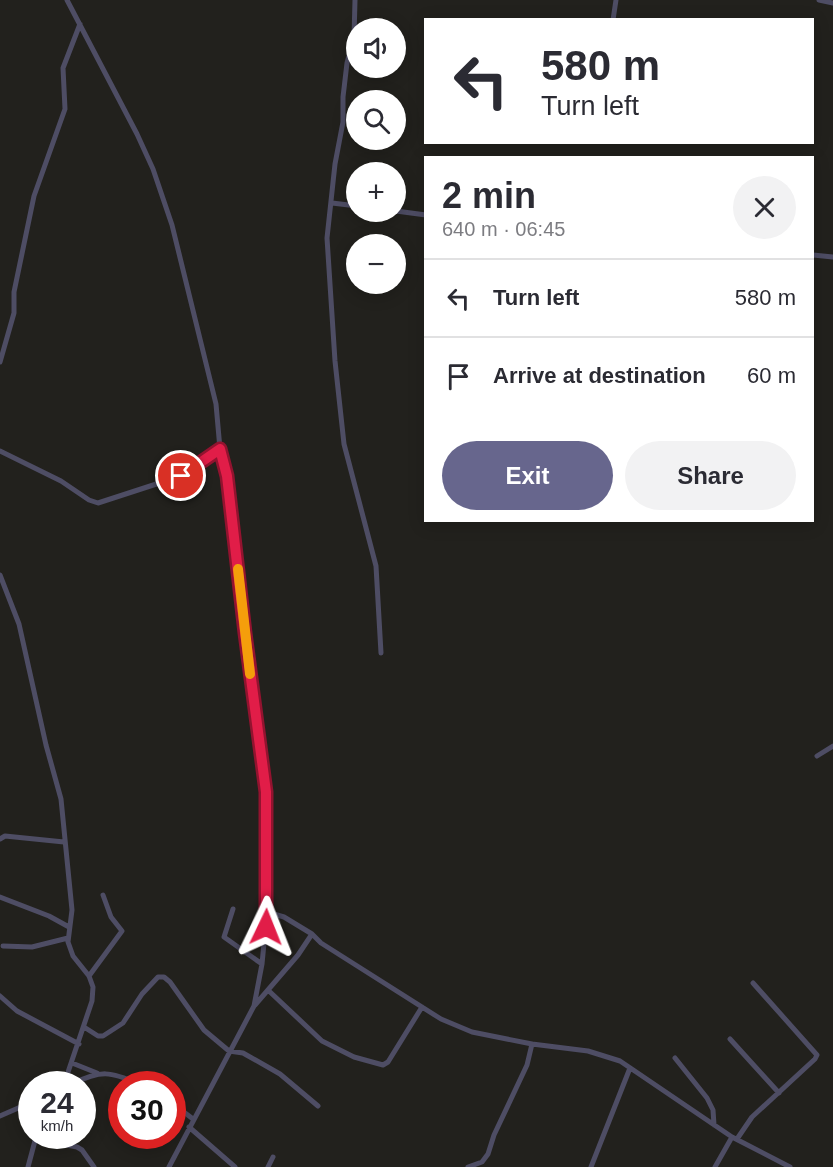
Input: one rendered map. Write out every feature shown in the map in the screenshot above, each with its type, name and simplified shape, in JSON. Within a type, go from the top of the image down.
[{"type":"street","points":[[67,0],[153,169],[166,206],[216,404],[266,792],[267,912],[262,964],[254,1006]]},
{"type":"street","points":[[355,0],[354,38],[347,63],[343,122],[335,164],[327,238],[341,420],[346,454],[376,566],[381,653]]},
{"type":"street","points":[[613,18],[616,0]]},
{"type":"street","points":[[819,0],[833,3]]},
{"type":"street","points":[[0,362],[14,313],[14,292],[34,196],[65,109],[63,68],[80,24]]},
{"type":"street","points":[[332,203],[346,205]]},
{"type":"street","points":[[406,212],[424,215]]},
{"type":"street","points":[[814,255],[833,257]]},
{"type":"street","points":[[0,451],[60,481],[89,501],[99,503],[181,476],[220,449]]},
{"type":"street","points":[[0,575],[19,624],[46,745],[61,799],[72,910],[68,938],[73,956],[89,976],[93,987],[92,1001],[69,1071]]},
{"type":"street","points":[[817,756],[833,746]]},
{"type":"street","points":[[0,839],[5,836],[64,842]]},
{"type":"street","points":[[89,976],[122,931],[111,917],[103,895]]},
{"type":"street","points":[[0,897],[49,916],[69,927]]},
{"type":"street","points":[[233,909],[224,937],[262,964]]},
{"type":"street","points":[[267,912],[284,917],[312,934],[321,943],[441,1019],[472,1032],[532,1044],[588,1051],[620,1061],[734,1138],[790,1167]]},
{"type":"street","points":[[169,1167],[254,1006],[269,991],[312,934]]},
{"type":"street","points":[[3,946],[33,947],[68,938]]},
{"type":"street","points":[[84,1027],[98,1036],[103,1036],[123,1023],[147,987],[158,977],[164,977],[170,981],[204,1030],[229,1052],[243,1053],[279,1074],[318,1106]]},
{"type":"street","points":[[715,1167],[734,1138],[752,1117],[817,1055],[753,983]]},
{"type":"street","points":[[269,991],[322,1041],[354,1058],[383,1065],[388,1062],[422,1007]]},
{"type":"street","points":[[0,996],[17,1011],[79,1044]]},
{"type":"street","points":[[730,1039],[779,1093]]},
{"type":"street","points":[[468,1167],[482,1162],[489,1154],[494,1135],[527,1065],[532,1044]]},
{"type":"street","points":[[675,1058],[707,1098],[713,1110],[714,1125]]},
{"type":"street","points":[[72,1063],[97,1073],[108,1072]]},
{"type":"street","points":[[591,1167],[630,1068]]},
{"type":"street","points":[[0,1116],[18,1108]]},
{"type":"street","points":[[186,1114],[193,1119]]},
{"type":"street","points":[[189,1127],[235,1167]]},
{"type":"street","points":[[28,1167],[33,1149]]},
{"type":"street","points":[[80,1149],[94,1167]]},
{"type":"street","points":[[268,1167],[273,1157]]},
{"type":"slow traffic","points":[[238,569],[250,674]]},
{"type":"route","points":[[181,476],[220,449],[227,476],[266,792],[266,927]]}]
